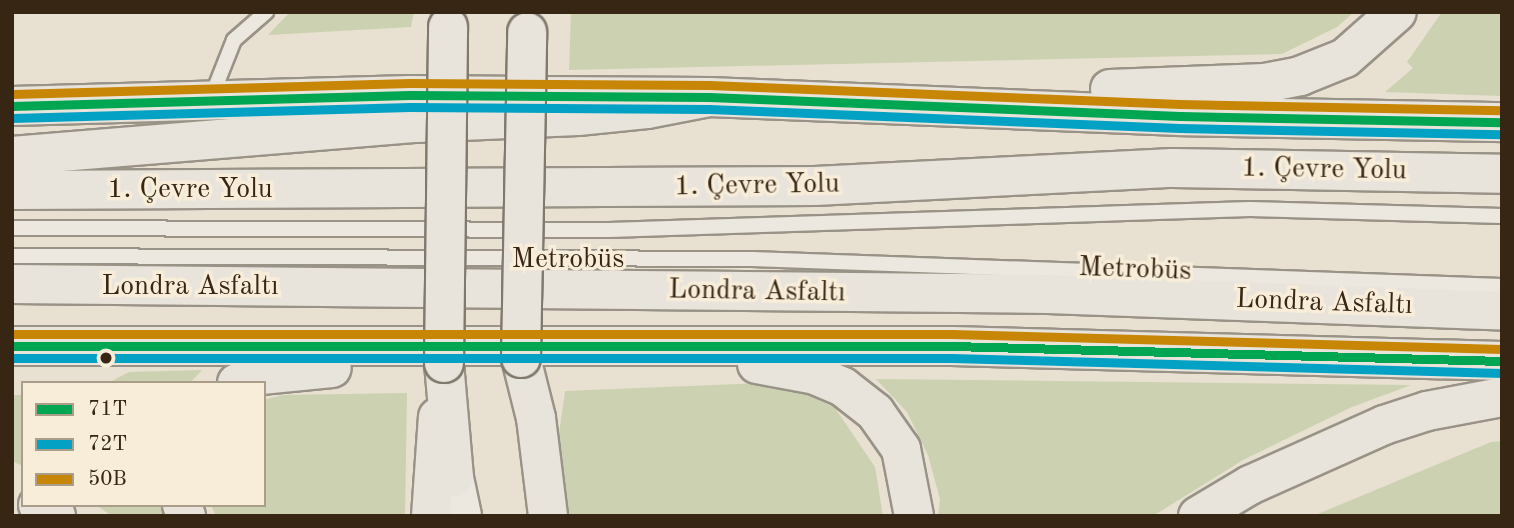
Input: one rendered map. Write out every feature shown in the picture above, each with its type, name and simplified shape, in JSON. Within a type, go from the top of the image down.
[{"type":"main road","points":[[971,104],[1032,94],[1265,83],[1300,76],[1345,58],[1397,12]]},
{"type":"main road","points":[[431,516],[444,363],[450,20]]},
{"type":"main road","points":[[524,516],[514,448],[521,358],[529,22]]},
{"type":"main road","points":[[12,106],[410,94],[709,97],[971,104],[1180,116],[1502,122]]},
{"type":"main road","points":[[12,156],[417,123],[578,116],[647,109],[709,97]]},
{"type":"main road","name":"1. Çevre Yolu","points":[[12,190],[815,186],[1173,168],[1502,174]]},
{"type":"main road","name":"Londra Asfaltı","points":[[12,284],[1048,294],[1502,311]]},
{"type":"main road","points":[[243,381],[261,375],[343,367],[403,345]]},
{"type":"main road","points":[[677,345],[815,375],[843,387],[875,412],[901,449],[914,516]]},
{"type":"main road","points":[[12,346],[677,345],[1163,348],[1502,361]]},
{"type":"main road","points":[[521,358],[536,418],[548,516]]},
{"type":"main road","points":[[444,363],[455,516]]},
{"type":"main road","points":[[1198,516],[1250,485],[1384,425],[1427,411],[1502,397]]},
{"type":"main road","points":[[454,478],[462,516]]},
{"type":"lane","points":[[210,100],[234,40],[266,12]]},
{"type":"lane","points":[[12,228],[609,230],[1250,209],[1502,216]]},
{"type":"lane","name":"Metrobüs","points":[[12,256],[752,259],[1502,286]]},
{"type":"green space","points":[[290,12],[414,12],[411,27],[268,35]]},
{"type":"green space","points":[[571,12],[1354,12],[1337,27],[1282,54],[569,70]]},
{"type":"green space","points":[[1442,12],[1502,12],[1502,96],[1385,92],[1413,68],[1407,62]]},
{"type":"green space","points":[[202,370],[192,381],[112,381],[129,372]]},
{"type":"green space","points":[[876,379],[1411,385],[1352,407],[1243,460],[1153,516],[938,516],[940,499],[928,455],[907,412]]},
{"type":"green space","points":[[764,383],[796,389],[835,408],[875,467],[883,516],[564,516],[554,469],[565,391]]},
{"type":"green space","points":[[407,393],[405,516],[216,516],[212,507],[266,507],[266,399],[283,395]]},
{"type":"green space","points":[[12,395],[21,395],[21,465],[12,461]]},
{"type":"green space","points":[[1502,441],[1502,516],[1313,516],[1491,442]]},
{"type":"green space","points":[[99,507],[167,507],[169,516],[112,516]]},
{"type":"transit line","name":"50B","points":[[12,94],[410,83],[709,85],[1180,104],[1502,110]]},
{"type":"transit line","name":"71T","points":[[12,106],[410,95],[709,97],[1180,116],[1502,122]]},
{"type":"transit line","name":"72T","points":[[12,118],[410,107],[709,109],[1180,128],[1502,134]]},
{"type":"transit line","name":"50B","points":[[12,334],[952,334],[1502,349]]},
{"type":"transit line","name":"71T","points":[[12,346],[952,346],[1502,361]]},
{"type":"transit line","name":"72T","points":[[12,358],[952,358],[1502,373]]}]
